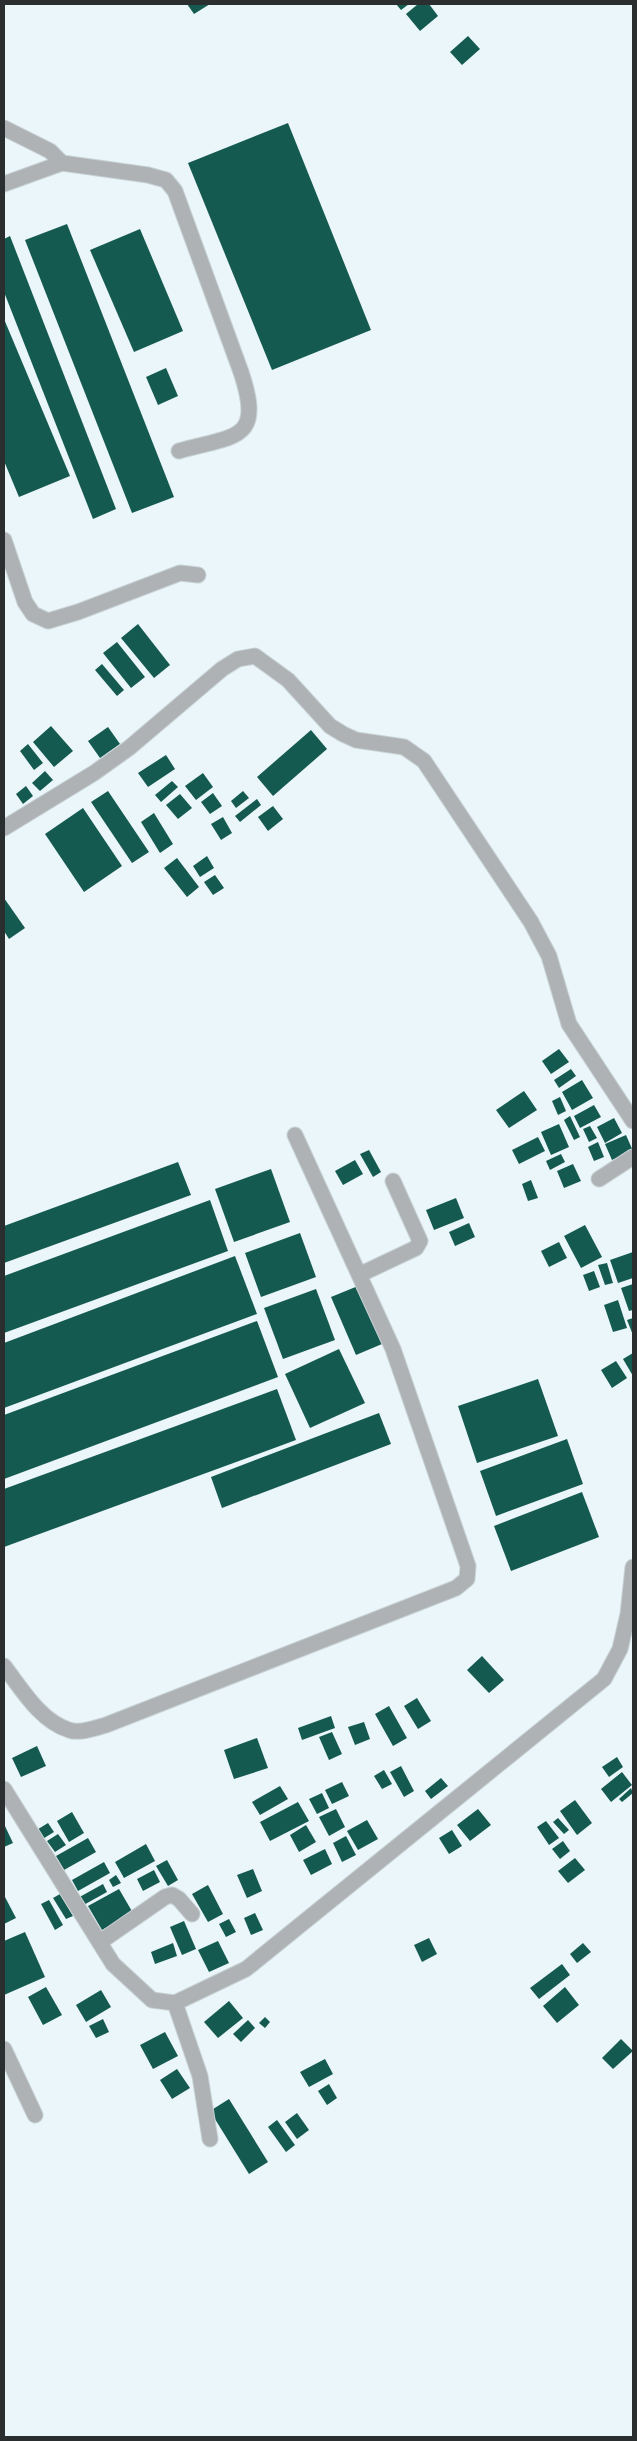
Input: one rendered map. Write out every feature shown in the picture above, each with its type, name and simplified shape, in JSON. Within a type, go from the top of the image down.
[{"type":"street","points":[[4,128],[50,151],[62,163]]},
{"type":"street","points":[[4,184],[62,163],[166,180],[175,190],[241,372],[249,396],[250,413],[247,425],[236,435],[179,451]]},
{"type":"street","points":[[4,540],[25,602],[33,614],[48,621],[78,612],[180,573],[198,575]]},
{"type":"street","points":[[4,828],[94,773],[130,748],[222,669],[238,659],[255,656],[288,680],[325,721],[342,734],[356,740],[404,747],[424,761],[531,922],[549,956],[569,1024],[633,1121]]},
{"type":"street","points":[[4,1666],[40,1712],[56,1724],[70,1731],[89,1730],[456,1588],[467,1579],[468,1566],[393,1349],[361,1274],[295,1135]]},
{"type":"street","points":[[599,1179],[633,1157]]},
{"type":"street","points":[[361,1274],[416,1248],[420,1241],[394,1181]]},
{"type":"street","points":[[4,1789],[113,1964],[152,2000],[176,2003],[246,1969],[604,1679],[620,1649],[628,1614],[633,1567]]},
{"type":"street","points":[[100,1942],[165,1897],[172,1895],[179,1899],[192,1914]]},
{"type":"street","points":[[176,2003],[200,2076],[210,2140]]},
{"type":"street","points":[[4,2048],[35,2114]]},
{"type":"building","points":[[187,4],[210,4],[194,14]]},
{"type":"building","points":[[396,4],[409,4],[401,10]]},
{"type":"building","points":[[418,4],[429,4],[438,16],[420,31],[406,14]]},
{"type":"building","points":[[468,36],[480,49],[462,65],[450,52]]},
{"type":"building","points":[[288,123],[371,330],[272,370],[188,163]]},
{"type":"building","points":[[67,224],[174,497],[132,513],[25,240]]},
{"type":"building","points":[[140,229],[183,331],[134,352],[90,250]]},
{"type":"building","points":[[10,236],[116,509],[93,519],[4,292],[4,239]]},
{"type":"building","points":[[4,319],[70,476],[19,497],[4,461]]},
{"type":"building","points":[[166,368],[178,396],[158,405],[146,377]]},
{"type":"building","points":[[138,624],[170,665],[154,678],[121,638]]},
{"type":"building","points":[[117,642],[145,677],[131,688],[103,653]]},
{"type":"building","points":[[102,664],[124,690],[117,696],[95,670]]},
{"type":"building","points":[[51,726],[73,751],[54,767],[33,742]]},
{"type":"building","points":[[108,727],[120,744],[100,758],[88,741]]},
{"type":"building","points":[[311,730],[327,749],[273,796],[257,777]]},
{"type":"building","points":[[28,744],[43,763],[34,770],[20,751]]},
{"type":"building","points":[[166,755],[175,769],[148,787],[138,773]]},
{"type":"building","points":[[45,771],[53,780],[40,791],[32,783]]},
{"type":"building","points":[[203,773],[213,787],[196,800],[185,786]]},
{"type":"building","points":[[172,781],[178,787],[161,802],[155,795]]},
{"type":"building","points":[[26,786],[33,796],[23,804],[16,794]]},
{"type":"building","points":[[108,791],[149,852],[132,863],[91,802]]},
{"type":"building","points":[[243,791],[249,798],[236,808],[231,801]]},
{"type":"building","points":[[213,793],[222,806],[210,814],[201,802]]},
{"type":"building","points":[[180,794],[192,808],[178,819],[166,805]]},
{"type":"building","points":[[257,799],[261,805],[240,822],[235,816]]},
{"type":"building","points":[[273,806],[283,819],[268,831],[258,817]]},
{"type":"building","points":[[83,808],[122,866],[84,892],[45,834]]},
{"type":"building","points":[[154,813],[173,844],[160,853],[141,822]]},
{"type":"building","points":[[223,817],[232,833],[221,840],[211,824]]},
{"type":"building","points":[[207,856],[214,868],[200,877],[193,866]]},
{"type":"building","points":[[177,858],[199,887],[187,897],[164,868]]},
{"type":"building","points":[[215,875],[224,888],[213,895],[204,882]]},
{"type":"building","points":[[4,898],[25,928],[9,939],[4,931]]},
{"type":"building","points":[[559,1049],[569,1062],[551,1074],[542,1061]]},
{"type":"building","points":[[571,1069],[576,1076],[559,1088],[554,1080]]},
{"type":"building","points":[[582,1080],[593,1098],[572,1110],[562,1092]]},
{"type":"building","points":[[524,1091],[537,1110],[509,1128],[496,1110]]},
{"type":"building","points":[[560,1097],[566,1111],[558,1115],[552,1101]]},
{"type":"building","points":[[594,1105],[601,1117],[580,1128],[574,1116]]},
{"type":"building","points":[[570,1116],[580,1137],[574,1140],[564,1120]]},
{"type":"building","points":[[614,1118],[622,1133],[605,1143],[597,1127]]},
{"type":"building","points":[[559,1124],[569,1147],[551,1155],[541,1132]]},
{"type":"building","points":[[590,1126],[597,1138],[589,1142],[583,1129]]},
{"type":"building","points":[[626,1135],[633,1151],[612,1160],[605,1144]]},
{"type":"building","points":[[538,1137],[545,1151],[519,1164],[512,1150]]},
{"type":"building","points":[[598,1142],[604,1157],[594,1161],[588,1147]]},
{"type":"building","points":[[369,1150],[381,1172],[373,1177],[360,1154]]},
{"type":"building","points":[[561,1154],[565,1162],[550,1170],[546,1161]]},
{"type":"building","points":[[355,1160],[363,1174],[343,1185],[335,1171]]},
{"type":"building","points":[[178,1162],[191,1195],[4,1263],[4,1226]]},
{"type":"building","points":[[573,1164],[581,1181],[564,1188],[557,1171]]},
{"type":"building","points":[[271,1169],[290,1222],[234,1242],[215,1189]]},
{"type":"building","points":[[531,1180],[538,1198],[528,1201],[522,1184]]},
{"type":"building","points":[[456,1198],[464,1218],[434,1230],[426,1210]]},
{"type":"building","points":[[210,1200],[228,1251],[4,1333],[4,1276]]},
{"type":"building","points":[[469,1223],[475,1237],[455,1246],[449,1232]]},
{"type":"building","points":[[585,1225],[602,1257],[581,1268],[564,1236]]},
{"type":"building","points":[[300,1233],[316,1277],[261,1297],[245,1253]]},
{"type":"building","points":[[559,1242],[567,1258],[549,1267],[541,1251]]},
{"type":"building","points":[[633,1252],[633,1278],[618,1283],[610,1260]]},
{"type":"building","points":[[235,1256],[257,1314],[4,1408],[4,1343]]},
{"type":"building","points":[[607,1263],[613,1283],[605,1285],[598,1265]]},
{"type":"building","points":[[594,1271],[600,1287],[589,1291],[583,1275]]},
{"type":"building","points":[[633,1284],[633,1310],[629,1311],[621,1288]]},
{"type":"building","points":[[358,1286],[382,1344],[356,1355],[331,1297]]},
{"type":"building","points":[[316,1289],[335,1340],[283,1359],[264,1308]]},
{"type":"building","points":[[618,1300],[627,1328],[613,1332],[604,1305]]},
{"type":"building","points":[[633,1318],[633,1335],[627,1320]]},
{"type":"building","points":[[257,1321],[278,1377],[4,1479],[4,1415]]},
{"type":"building","points":[[339,1349],[365,1403],[310,1428],[285,1374]]},
{"type":"building","points":[[633,1353],[633,1376],[623,1359]]},
{"type":"building","points":[[616,1361],[627,1378],[612,1388],[601,1370]]},
{"type":"building","points":[[538,1379],[558,1436],[477,1463],[458,1406]]},
{"type":"building","points":[[277,1389],[296,1440],[4,1547],[4,1489]]},
{"type":"building","points":[[379,1413],[391,1444],[222,1508],[211,1477]]},
{"type":"building","points":[[567,1439],[583,1484],[496,1516],[480,1471]]},
{"type":"building","points":[[582,1492],[599,1537],[511,1571],[494,1526]]},
{"type":"building","points":[[482,1656],[504,1680],[489,1693],[467,1670]]},
{"type":"building","points":[[417,1698],[431,1721],[418,1729],[404,1706]]},
{"type":"building","points":[[389,1706],[407,1738],[393,1746],[375,1714]]},
{"type":"building","points":[[331,1716],[335,1728],[302,1740],[298,1728]]},
{"type":"building","points":[[364,1722],[370,1739],[355,1745],[348,1727]]},
{"type":"building","points":[[332,1732],[342,1754],[329,1760],[319,1737]]},
{"type":"building","points":[[257,1738],[268,1768],[234,1779],[224,1750]]},
{"type":"building","points":[[37,1746],[46,1766],[21,1777],[12,1758]]},
{"type":"building","points":[[617,1757],[623,1767],[609,1777],[602,1767]]},
{"type":"building","points":[[401,1766],[414,1791],[404,1797],[390,1772]]},
{"type":"building","points":[[384,1770],[392,1784],[382,1789],[374,1776]]},
{"type":"building","points":[[622,1772],[632,1785],[611,1802],[601,1789]]},
{"type":"building","points":[[441,1778],[448,1786],[431,1799],[425,1791]]},
{"type":"building","points":[[342,1782],[349,1796],[332,1804],[325,1790]]},
{"type":"building","points":[[280,1786],[288,1799],[260,1815],[252,1802]]},
{"type":"building","points":[[631,1788],[633,1793],[622,1802],[619,1799]]},
{"type":"building","points":[[322,1793],[329,1808],[317,1814],[309,1799]]},
{"type":"building","points":[[575,1800],[592,1823],[577,1835],[560,1811]]},
{"type":"building","points":[[298,1802],[309,1821],[270,1841],[260,1822]]},
{"type":"building","points":[[336,1809],[345,1827],[329,1836],[319,1817]]},
{"type":"building","points":[[478,1809],[491,1825],[470,1841],[457,1825]]},
{"type":"building","points":[[72,1812],[84,1833],[69,1842],[57,1821]]},
{"type":"building","points":[[558,1818],[569,1830],[564,1834],[553,1822]]},
{"type":"building","points":[[367,1820],[378,1839],[358,1850],[347,1831]]},
{"type":"building","points":[[546,1821],[559,1838],[549,1845],[537,1827]]},
{"type":"building","points":[[48,1823],[54,1832],[41,1840],[35,1831]]},
{"type":"building","points":[[4,1824],[13,1843],[4,1847]]},
{"type":"building","points":[[306,1825],[316,1842],[299,1852],[290,1835]]},
{"type":"building","points":[[452,1830],[462,1846],[449,1854],[439,1838]]},
{"type":"building","points":[[58,1834],[66,1845],[55,1852],[47,1841]]},
{"type":"building","points":[[346,1836],[356,1855],[342,1862],[333,1843]]},
{"type":"building","points":[[88,1838],[96,1852],[64,1870],[56,1856]]},
{"type":"building","points":[[563,1841],[570,1851],[560,1859],[552,1849]]},
{"type":"building","points":[[146,1844],[155,1861],[124,1878],[115,1862]]},
{"type":"building","points":[[325,1849],[332,1864],[311,1875],[303,1860]]},
{"type":"building","points":[[575,1858],[585,1870],[568,1883],[558,1871]]},
{"type":"building","points":[[167,1860],[178,1880],[168,1886],[156,1866]]},
{"type":"building","points":[[104,1862],[110,1873],[78,1891],[72,1880]]},
{"type":"building","points":[[253,1869],[262,1891],[247,1898],[237,1875]]},
{"type":"building","points":[[154,1870],[160,1882],[143,1891],[137,1879]]},
{"type":"building","points":[[116,1875],[121,1883],[113,1887],[109,1880]]},
{"type":"building","points":[[103,1884],[107,1892],[80,1907],[76,1899]]},
{"type":"building","points":[[208,1885],[223,1914],[208,1922],[192,1894]]},
{"type":"building","points":[[119,1889],[133,1913],[102,1930],[88,1906]]},
{"type":"building","points":[[60,1894],[73,1916],[66,1919],[53,1898]]},
{"type":"building","points":[[4,1898],[16,1918],[4,1924]]},
{"type":"building","points":[[49,1900],[63,1925],[55,1930],[41,1904]]},
{"type":"building","points":[[255,1913],[263,1930],[251,1935],[244,1918]]},
{"type":"building","points":[[229,1919],[236,1932],[226,1937],[219,1924]]},
{"type":"building","points":[[184,1921],[196,1949],[182,1955],[170,1927]]},
{"type":"building","points":[[25,1932],[45,1977],[4,1995],[4,1941]]},
{"type":"building","points":[[429,1938],[437,1954],[422,1962],[414,1945]]},
{"type":"building","points":[[218,1941],[229,1963],[209,1972],[198,1950]]},
{"type":"building","points":[[173,1943],[177,1956],[155,1964],[151,1952]]},
{"type":"building","points":[[583,1943],[591,1952],[577,1963],[570,1954]]},
{"type":"building","points":[[562,1964],[570,1975],[539,1999],[530,1988]]},
{"type":"building","points":[[46,1987],[62,2015],[43,2025],[28,1997]]},
{"type":"building","points":[[565,1987],[579,2005],[557,2023],[543,2006]]},
{"type":"building","points":[[101,1990],[111,2007],[86,2022],[76,2005]]},
{"type":"building","points":[[229,2001],[243,2018],[218,2038],[204,2022]]},
{"type":"building","points":[[265,2017],[270,2022],[265,2028],[259,2023]]},
{"type":"building","points":[[103,2019],[109,2032],[96,2038],[89,2026]]},
{"type":"building","points":[[248,2020],[255,2028],[241,2042],[233,2034]]},
{"type":"building","points":[[165,2032],[178,2056],[153,2069],[140,2045]]},
{"type":"building","points":[[621,2039],[633,2051],[613,2069],[602,2058]]},
{"type":"building","points":[[325,2059],[333,2074],[309,2087],[300,2072]]},
{"type":"building","points":[[177,2069],[190,2088],[172,2099],[160,2080]]},
{"type":"building","points":[[329,2084],[337,2098],[327,2105],[318,2091]]},
{"type":"building","points":[[229,2099],[268,2162],[249,2174],[210,2111]]},
{"type":"building","points":[[297,2113],[309,2130],[297,2139],[285,2122]]},
{"type":"building","points":[[277,2120],[295,2145],[286,2152],[268,2127]]}]
